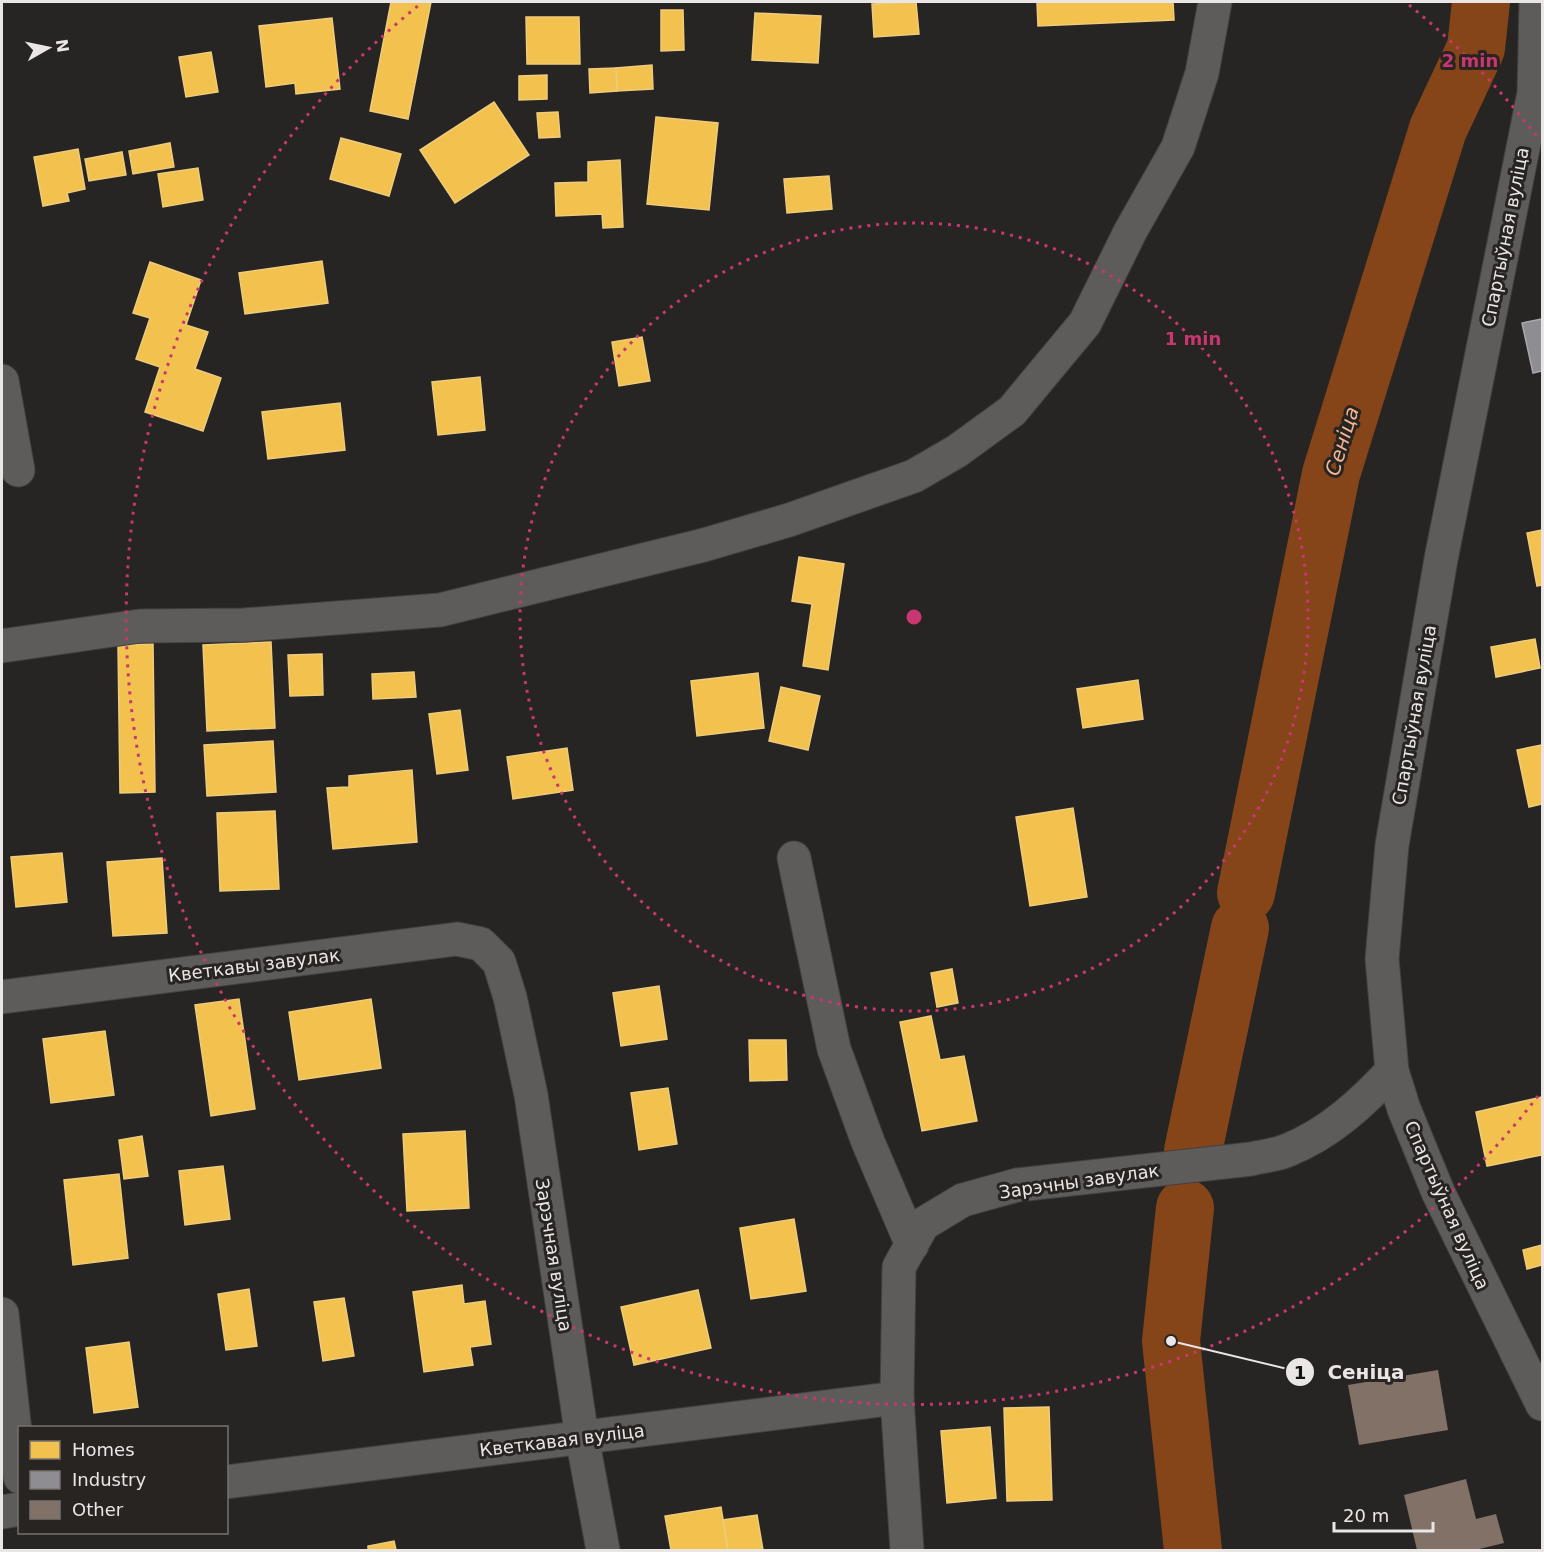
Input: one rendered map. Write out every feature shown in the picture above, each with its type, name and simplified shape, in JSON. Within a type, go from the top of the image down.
[{"type":"street","points":[[2,646],[140,626],[244,625],[440,610],[704,545],[789,520],[914,476],[957,450],[1012,411],[1085,323],[1130,232],[1178,147],[1202,73],[1215,2]]},
{"type":"street","name":"Спартыўная вуліца","points":[[1536,2],[1534,93],[1441,560],[1392,845],[1382,959],[1392,1071],[1404,1109],[1438,1192],[1542,1404]]},
{"type":"street","points":[[2,381],[18,470]]},
{"type":"street","points":[[794,858],[834,1049],[868,1142],[912,1245]]},
{"type":"street","name":"Кветкавы завулак","points":[[2,996],[457,939],[481,944],[499,962]]},
{"type":"street","name":"Зарэчная вуліца","points":[[499,962],[510,997],[531,1095],[582,1437],[603,1551]]},
{"type":"street","name":"Зарэчны завулак","points":[[907,1551],[897,1398],[899,1267],[923,1224],[963,1200],[1017,1185],[1251,1159],[1287,1151],[1334,1125],[1366,1098],[1392,1071]]},
{"type":"street","points":[[2,1314],[18,1459]]},
{"type":"street","name":"Кветкавая вуліца","points":[[228,1482],[897,1398]]},
{"type":"street","points":[[2,1512],[18,1509]]},
{"type":"building: Homes","points":[[391,2],[431,2],[408,119],[370,111]]},
{"type":"building: Homes","points":[[916,2],[919,34],[874,37],[872,4]]},
{"type":"building: Homes","points":[[1037,2],[1173,2],[1174,20],[1038,26]]},
{"type":"building: Homes","points":[[661,10],[683,10],[684,50],[661,51]]},
{"type":"building: Homes","points":[[755,13],[821,16],[818,63],[752,60]]},
{"type":"building: Homes","points":[[526,17],[579,17],[580,64],[527,64]]},
{"type":"building: Homes","points":[[332,18],[340,89],[296,94],[295,83],[266,87],[259,26]]},
{"type":"building: Homes","points":[[211,52],[218,92],[186,97],[179,57]]},
{"type":"building: Homes","points":[[652,65],[653,89],[617,91],[616,68]]},
{"type":"building: Homes","points":[[616,68],[617,91],[590,93],[589,69]]},
{"type":"building: Homes","points":[[547,75],[547,99],[519,100],[519,76]]},
{"type":"building: Homes","points":[[494,102],[529,155],[455,203],[420,150]]},
{"type":"building: Homes","points":[[558,112],[560,137],[539,138],[537,113]]},
{"type":"building: Homes","points":[[656,117],[718,123],[709,210],[647,204]]},
{"type":"building: Homes","points":[[341,138],[401,154],[389,196],[330,179]]},
{"type":"building: Homes","points":[[170,143],[174,167],[133,174],[129,151]]},
{"type":"building: Homes","points":[[78,149],[85,189],[67,193],[69,201],[43,206],[34,157]]},
{"type":"building: Homes","points":[[122,152],[126,175],[89,181],[85,159]]},
{"type":"building: Homes","points":[[620,160],[623,227],[603,228],[602,214],[556,216],[555,183],[588,182],[588,162]]},
{"type":"building: Homes","points":[[198,168],[203,200],[163,207],[158,174]]},
{"type":"building: Homes","points":[[829,176],[832,209],[787,213],[784,179]]},
{"type":"building: Homes","points":[[322,261],[328,303],[245,314],[239,273]]},
{"type":"building: Homes","points":[[150,262],[201,280],[186,325],[208,332],[195,369],[221,378],[203,431],[145,412],[160,367],[136,359],[150,318],[133,313]]},
{"type":"building: Homes","points":[[642,337],[650,381],[619,386],[612,342]]},
{"type":"building: Homes","points":[[480,377],[485,430],[438,435],[432,382]]},
{"type":"building: Homes","points":[[340,403],[345,450],[268,459],[262,412]]},
{"type":"building: Homes","points":[[1542,530],[1542,585],[1537,586],[1527,533]]},
{"type":"building: Homes","points":[[799,557],[844,564],[828,670],[803,666],[812,604],[792,601]]},
{"type":"building: Homes","points":[[1535,639],[1540,668],[1496,677],[1491,647]]},
{"type":"building: Homes","points":[[271,642],[275,728],[207,731],[203,645]]},
{"type":"building: Homes","points":[[153,644],[155,792],[120,793],[118,645]]},
{"type":"building: Homes","points":[[322,654],[323,695],[290,696],[288,655]]},
{"type":"building: Homes","points":[[414,672],[416,697],[373,699],[372,674]]},
{"type":"building: Homes","points":[[758,673],[764,728],[697,736],[691,681]]},
{"type":"building: Homes","points":[[1138,680],[1143,719],[1083,728],[1077,689]]},
{"type":"building: Homes","points":[[781,687],[820,696],[808,750],[769,741]]},
{"type":"building: Homes","points":[[460,710],[468,770],[437,774],[429,714]]},
{"type":"building: Homes","points":[[273,741],[276,792],[207,796],[204,745]]},
{"type":"building: Homes","points":[[1542,745],[1542,804],[1529,807],[1517,750]]},
{"type":"building: Homes","points":[[567,748],[573,790],[513,799],[507,757]]},
{"type":"building: Homes","points":[[412,770],[417,842],[333,849],[327,788],[349,787],[349,776]]},
{"type":"building: Homes","points":[[1073,808],[1087,897],[1030,906],[1016,817]]},
{"type":"building: Homes","points":[[275,811],[279,889],[220,891],[217,813]]},
{"type":"building: Homes","points":[[62,853],[67,902],[16,907],[11,857]]},
{"type":"building: Homes","points":[[162,858],[167,933],[113,936],[107,862]]},
{"type":"building: Homes","points":[[952,969],[958,1003],[937,1007],[931,973]]},
{"type":"building: Homes","points":[[659,986],[667,1039],[621,1046],[613,993]]},
{"type":"building: Homes","points":[[239,999],[255,1109],[211,1116],[195,1005]]},
{"type":"building: Homes","points":[[371,999],[381,1068],[299,1080],[289,1012]]},
{"type":"building: Homes","points":[[931,1016],[940,1060],[964,1056],[977,1121],[922,1131],[900,1022]]},
{"type":"building: Homes","points":[[105,1031],[114,1095],[51,1103],[43,1039]]},
{"type":"building: Homes","points":[[749,1040],[786,1040],[787,1080],[750,1081]]},
{"type":"building: Homes","points":[[668,1088],[677,1144],[639,1150],[631,1093]]},
{"type":"building: Homes","points":[[1542,1097],[1542,1155],[1487,1166],[1476,1112]]},
{"type":"building: Homes","points":[[465,1131],[469,1208],[407,1211],[403,1134]]},
{"type":"building: Homes","points":[[142,1136],[148,1176],[124,1179],[119,1140]]},
{"type":"building: Homes","points":[[223,1166],[230,1219],[185,1225],[179,1171]]},
{"type":"building: Homes","points":[[119,1174],[128,1258],[73,1265],[64,1180]]},
{"type":"building: Homes","points":[[794,1219],[806,1291],[751,1299],[740,1228]]},
{"type":"building: Homes","points":[[1542,1245],[1542,1265],[1527,1269],[1523,1250]]},
{"type":"building: Homes","points":[[462,1285],[464,1304],[485,1301],[491,1344],[470,1347],[473,1365],[424,1372],[413,1292]]},
{"type":"building: Homes","points":[[249,1289],[257,1346],[226,1350],[218,1294]]},
{"type":"building: Homes","points":[[698,1290],[711,1348],[634,1365],[621,1307]]},
{"type":"building: Homes","points":[[344,1298],[354,1356],[323,1361],[314,1302]]},
{"type":"building: Homes","points":[[129,1342],[138,1407],[94,1413],[86,1348]]},
{"type":"building: Homes","points":[[1049,1407],[1052,1500],[1007,1501],[1004,1408]]},
{"type":"building: Homes","points":[[990,1427],[996,1498],[947,1503],[941,1431]]},
{"type":"building: Homes","points":[[721,1507],[728,1550],[671,1550],[665,1516]]},
{"type":"building: Homes","points":[[757,1515],[763,1550],[728,1550],[723,1520]]},
{"type":"building: Homes","points":[[394,1541],[396,1550],[368,1550],[368,1546]]},
{"type":"building: Industry","points":[[1542,319],[1542,371],[1533,373],[1522,323]]},
{"type":"building: Other","points":[[1438,1370],[1448,1430],[1359,1445],[1348,1385]]},
{"type":"building: Other","points":[[1466,1479],[1476,1519],[1496,1514],[1504,1543],[1475,1550],[1417,1550],[1404,1495]]},
{"type":"waterway","name":"Сеніца","points":[[1246,893],[1331,474],[1438,129],[1476,48],[1481,2]]},
{"type":"waterway","name":"Сеніца","points":[[1193,1151],[1240,928]]},
{"type":"waterway","name":"Сеніца","points":[[1185,1208],[1171,1341],[1193,1550]]},
{"type":"place","name":"Сеніца","points":[[1171,1341]]}]
